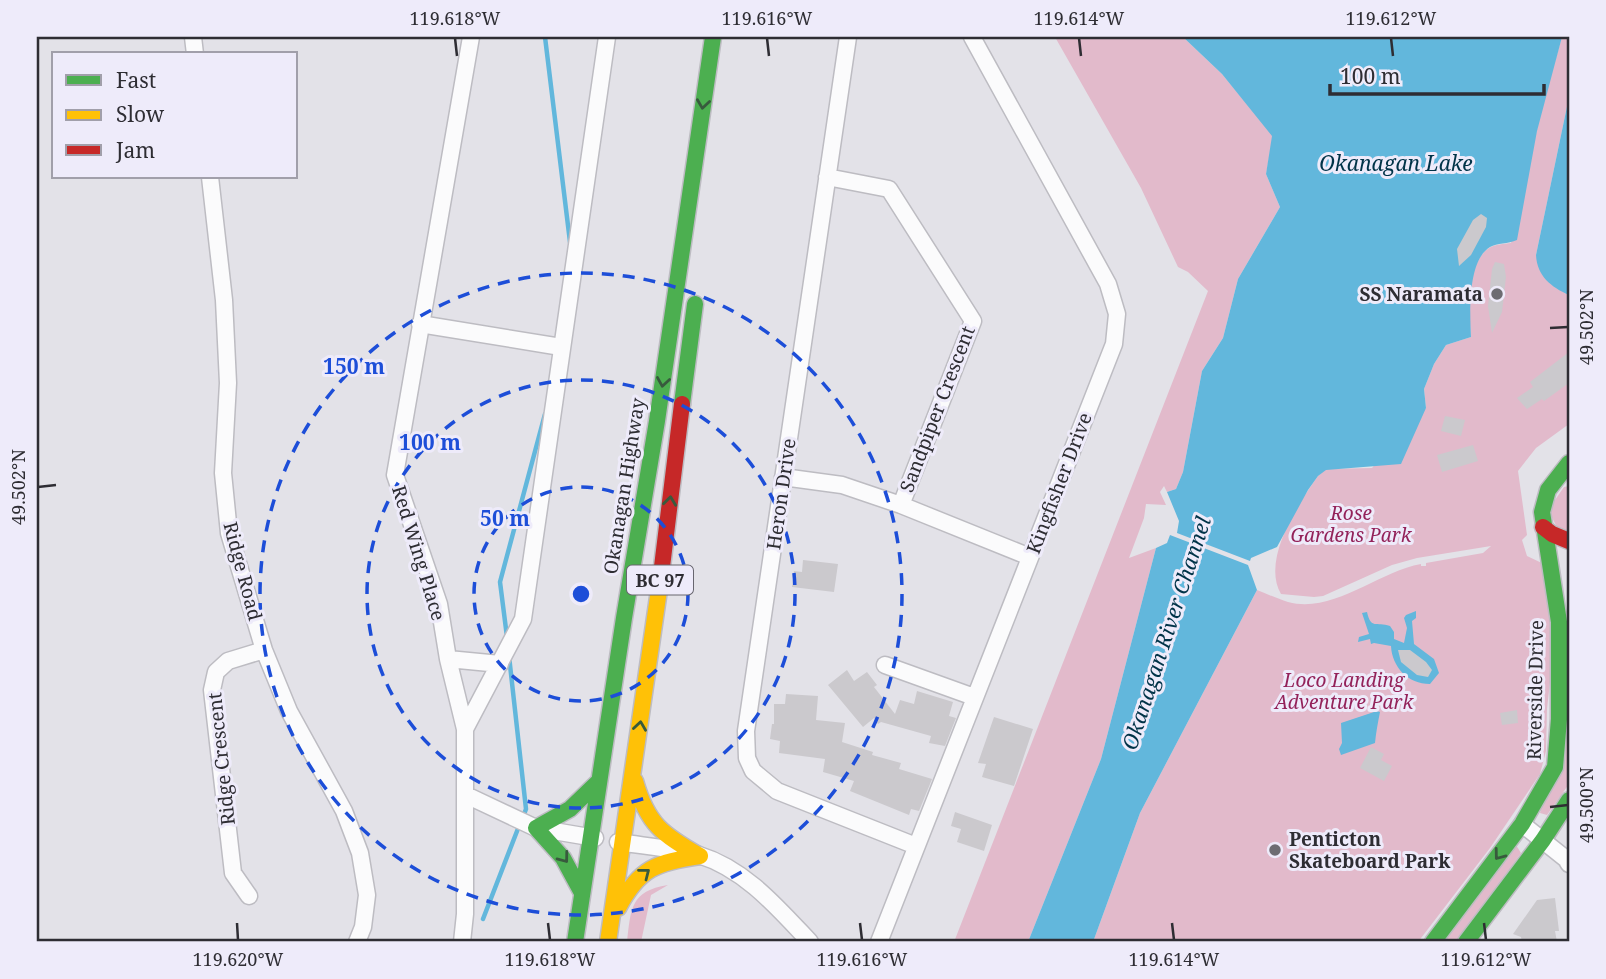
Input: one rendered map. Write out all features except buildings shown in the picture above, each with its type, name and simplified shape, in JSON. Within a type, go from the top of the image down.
[{"type":"main road","name":"Okanagan Highway","points":[[575,942],[598,782],[659,408],[713,37]]},
{"type":"main road","name":"BC 97","points":[[608,942],[634,774],[697,290]]},
{"type":"main road","points":[[1553,483],[1569,463]]},
{"type":"main road","points":[[1553,483],[1569,480]]},
{"type":"main road","name":"Riverside Drive","points":[[1433,942],[1522,824],[1555,767],[1564,694],[1559,622],[1543,527],[1543,506],[1553,483]]},
{"type":"main road","points":[[1543,527],[1569,541]]},
{"type":"main road","points":[[634,774],[641,805],[651,823],[668,838],[700,856]]},
{"type":"main road","points":[[582,893],[566,859],[536,828],[572,810],[598,782]]},
{"type":"main road","points":[[1466,942],[1542,841],[1569,800]]},
{"type":"main road","points":[[612,920],[626,891],[643,871],[663,861],[700,856]]},
{"type":"street","name":"Red Wing Place","points":[[465,729],[448,659],[439,604],[395,475],[471,37]]},
{"type":"street","points":[[462,942],[465,914],[465,729],[523,620],[607,37]]},
{"type":"street","name":"Heron Drive","points":[[848,37],[746,731],[747,758],[753,771],[777,791],[916,845]]},
{"type":"street","name":"Kingfisher Drive","points":[[879,942],[1114,344],[1117,314],[1108,284],[972,37]]},
{"type":"street","name":"Sandpiper Crescent","points":[[827,177],[889,189],[973,321],[901,505]]},
{"type":"street","name":"Ridge Road","points":[[210,178],[224,300],[228,383],[223,473],[229,533],[264,650],[289,711],[344,811],[360,853],[367,895],[363,927],[357,942]]},
{"type":"street","points":[[420,324],[561,347]]},
{"type":"street","points":[[783,477],[842,485],[901,505],[1030,557]]},
{"type":"street","name":"Ridge Crescent","points":[[249,897],[233,873],[212,690],[216,672],[228,661],[264,650]]},
{"type":"street","points":[[448,659],[500,664]]},
{"type":"street","points":[[885,665],[974,697]]},
{"type":"street","points":[[466,795],[536,828],[700,856],[745,879],[768,898],[810,942]]},
{"type":"street","points":[[1522,824],[1569,864]]},
{"type":"green space","points":[[1055,37],[1183,37],[1222,74],[1273,136],[1266,174],[1280,207],[1238,279],[1223,338],[1202,371],[1183,472],[1176,489],[1167,492],[1164,486],[1160,492],[1166,505],[1146,504],[1144,518],[1129,558],[1156,548],[1101,759],[1028,942],[954,942],[1208,291],[1188,272],[1178,267],[1141,188]]},
{"type":"green space","points":[[1562,37],[1569,37],[1569,97],[1536,255],[1569,295],[1569,424],[1536,448],[1518,471],[1527,535],[1522,540],[1527,556],[1546,565],[1553,655],[1546,751],[1540,774],[1490,848],[1418,942],[1093,942],[1140,813],[1257,590],[1288,602],[1322,602],[1405,568],[1483,553],[1491,546],[1417,558],[1392,565],[1323,596],[1281,594],[1276,580],[1276,565],[1284,533],[1318,476],[1326,469],[1372,468],[1426,408],[1424,389],[1434,364],[1446,345],[1471,337],[1470,302],[1476,265],[1489,248],[1511,243],[1543,103]]},
{"type":"green space","points":[[1569,486],[1569,535],[1559,531],[1548,510],[1564,487]]},
{"type":"green space","points":[[1569,712],[1569,784],[1547,815],[1540,813]]},
{"type":"green space","points":[[1516,845],[1521,853],[1459,942],[1442,942]]},
{"type":"green space","points":[[668,885],[651,895],[641,942],[627,942],[632,911],[639,897],[655,888]]},
{"type":"water","name":"Okanagan Lake","points":[[1183,37],[1562,37],[1537,131],[1517,240],[1490,247],[1477,264],[1472,289],[1471,337],[1446,345],[1434,364],[1424,389],[1426,408],[1401,464],[1326,470],[1308,490],[1277,547],[1251,558],[1250,561],[1177,533],[1179,521],[1167,492],[1176,489],[1183,472],[1202,371],[1223,338],[1238,279],[1280,207],[1266,174],[1272,136],[1222,74]]},
{"type":"water","points":[[1569,97],[1569,295],[1546,280],[1539,269],[1536,255]]},
{"type":"water","name":"Okanagan River Channel","points":[[1170,535],[1248,565],[1257,590],[1140,813],[1093,942],[1028,942],[1101,759],[1156,548],[1167,543]]},
{"type":"water","points":[[1416,611],[1416,618],[1412,621],[1414,644],[1434,659],[1439,673],[1430,684],[1408,678],[1394,661],[1391,646],[1371,644],[1370,639],[1358,642],[1359,637],[1369,634],[1362,613],[1367,612],[1372,623],[1390,626],[1394,639],[1404,643],[1407,628],[1404,618]]},
{"type":"water","points":[[1380,712],[1375,743],[1341,755],[1341,723]]},
{"type":"waterway","points":[[545,37],[570,242]]},
{"type":"waterway","points":[[507,637],[500,582],[545,414]]},
{"type":"waterway","points":[[509,656],[526,809],[523,817]]},
{"type":"waterway","points":[[483,919],[519,826]]},
{"type":"traffic: fast","points":[[575,942],[657,421],[713,37]]},
{"type":"traffic: fast","points":[[682,404],[695,304]]},
{"type":"traffic: fast","points":[[1433,942],[1522,824],[1555,767],[1559,719],[1559,622],[1542,512],[1548,490],[1569,463]]},
{"type":"traffic: fast","points":[[582,893],[563,858],[536,828],[570,809],[598,782]]},
{"type":"traffic: fast","points":[[1466,942],[1543,840],[1569,800]]},
{"type":"traffic: slow","points":[[608,942],[660,583]]},
{"type":"traffic: slow","points":[[635,781],[645,808],[658,827],[700,856]]},
{"type":"traffic: slow","points":[[618,908],[634,884],[651,869],[672,861],[700,856]]},
{"type":"traffic: jam","points":[[660,583],[682,404]]},
{"type":"traffic: jam","points":[[1543,527],[1569,541]]},
{"type":"place","name":"SS Naramata","points":[[1497,294]]},
{"type":"place","name":"Penticton Skateboard Park","points":[[1275,850]]},
{"type":"park label","name":"Rose Gardens Park","points":[[1351,524]]},
{"type":"park label","name":"Loco Landing Adventure Park","points":[[1344,691]]}]
